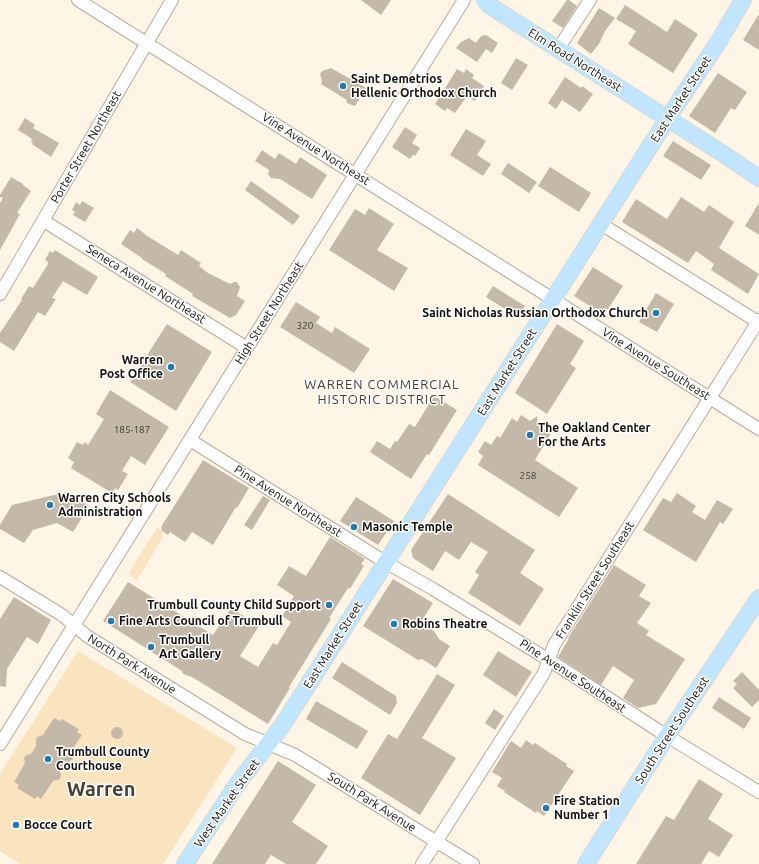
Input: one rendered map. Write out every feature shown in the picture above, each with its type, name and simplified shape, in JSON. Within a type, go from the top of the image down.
[{"type":"main road","name":"Elm Road Northeast","points":[[485,0],[490,6],[668,118],[759,178]]},
{"type":"main road","name":"East Market Street","points":[[269,743],[286,720],[385,562],[744,0]]},
{"type":"main road","name":"South Street Southeast","points":[[586,864],[667,736],[759,598]]},
{"type":"main road","name":"West Market Street","points":[[185,864],[238,783],[269,743]]},
{"type":"street","name":"Vine Avenue Northeast","points":[[78,0],[553,299]]},
{"type":"street","name":"Porter Street Northeast","points":[[0,294],[172,0]]},
{"type":"street","name":"High Street Northeast","points":[[0,744],[464,0]]},
{"type":"street","points":[[558,49],[590,0]]},
{"type":"street","name":"Seneca Avenue Northeast","points":[[44,221],[247,348]]},
{"type":"street","points":[[601,224],[758,321]]},
{"type":"street","name":"Vine Avenue Southeast","points":[[553,299],[759,429]]},
{"type":"street","name":"Franklin Street Southeast","points":[[422,864],[544,673],[554,645],[667,477],[710,399],[758,321]]},
{"type":"street","name":"Pine Avenue Northeast","points":[[190,440],[385,562]]},
{"type":"street","name":"Pine Avenue Southeast","points":[[385,562],[433,589],[549,660],[667,736],[759,792]]},
{"type":"street","name":"North Park Avenue","points":[[0,577],[62,615],[87,636],[245,734],[269,743]]},
{"type":"street","name":"South Park Avenue","points":[[269,743],[295,755],[472,864]]},
{"type":"shaded area","points":[[157,528],[164,532],[162,535],[163,537],[137,580],[128,574]]},
{"type":"shaded area","points":[[78,651],[237,748],[163,864],[20,864],[0,851],[0,774]]},
{"type":"building","points":[[361,0],[391,0],[381,15]]},
{"type":"building","points":[[567,0],[577,6],[563,28],[552,21]]},
{"type":"building","points":[[625,5],[667,32],[675,19],[698,34],[673,73],[628,44],[636,31],[616,19]]},
{"type":"building","points":[[599,8],[615,18],[591,54],[577,43]]},
{"type":"building","points":[[759,14],[759,50],[743,40]]},
{"type":"building","points":[[486,35],[498,43],[492,53],[486,49],[477,62],[456,48],[461,42],[469,38],[476,43],[481,36]]},
{"type":"building","points":[[516,58],[528,65],[512,90],[501,83]]},
{"type":"building","name":"Saint Demetrios Hellenic Orthodox Church","points":[[331,68],[366,88],[355,106],[349,104],[346,102],[347,100],[321,84],[322,81],[320,74],[322,71]]},
{"type":"building","points":[[457,69],[464,73],[466,69],[474,75],[472,78],[484,86],[475,101],[467,96],[455,113],[447,108],[445,111],[435,104]]},
{"type":"building","points":[[718,73],[747,92],[735,110],[731,108],[715,133],[689,116]]},
{"type":"building","points":[[565,77],[593,94],[580,112],[562,100],[556,109],[548,103]]},
{"type":"building","points":[[25,118],[35,125],[33,128],[59,143],[51,157],[32,144],[32,139],[18,130]]},
{"type":"building","points":[[405,127],[417,135],[412,143],[420,148],[415,156],[413,155],[410,159],[392,147]]},
{"type":"building","points":[[466,129],[486,141],[477,155],[491,164],[483,176],[450,155]]},
{"type":"building","points":[[673,141],[711,165],[701,180],[663,156]]},
{"type":"building","points":[[262,150],[275,159],[279,153],[296,164],[300,157],[327,175],[312,199],[280,179],[271,178],[268,174],[269,170],[255,161]]},
{"type":"building","points":[[508,163],[537,182],[529,193],[501,174]]},
{"type":"building","points":[[550,167],[591,193],[579,212],[538,186]]},
{"type":"building","points":[[11,177],[31,191],[17,213],[20,214],[0,250],[0,203],[3,198],[0,197],[0,195]]},
{"type":"building","points":[[251,181],[300,216],[293,225],[245,190]]},
{"type":"building","points":[[681,197],[704,212],[709,205],[734,222],[719,248],[759,274],[748,294],[711,270],[714,264],[696,251],[688,263],[622,222],[636,199],[667,219]]},
{"type":"building","points":[[82,201],[94,208],[85,222],[73,215],[75,212],[72,210],[76,202],[80,205]]},
{"type":"building","points":[[759,203],[759,235],[745,226]]},
{"type":"building","points":[[369,208],[394,224],[377,250],[408,268],[394,291],[329,250],[355,209],[365,215]]},
{"type":"building","points":[[137,228],[178,255],[181,250],[201,263],[199,266],[208,273],[230,284],[237,282],[240,287],[237,296],[245,301],[236,315],[230,318],[192,296],[193,294],[165,276],[166,274],[121,244],[130,230],[134,233]]},
{"type":"building","points":[[55,250],[98,277],[87,295],[63,281],[52,298],[56,299],[45,316],[38,312],[14,351],[0,342],[0,333],[22,300],[21,299],[29,286],[33,288],[48,264],[45,260],[50,251],[53,253]]},
{"type":"building","points":[[593,267],[623,286],[604,315],[574,296]]},
{"type":"building","points":[[493,286],[525,306],[518,317],[486,297]]},
{"type":"building","name":"Saint Nicholas Russian Orthodox Church","points":[[656,293],[674,304],[657,332],[639,322]]},
{"type":"building","points":[[296,302],[320,317],[316,323],[332,333],[335,327],[370,349],[354,373],[280,327]]},
{"type":"building","name":"Warren Post Office","points":[[167,324],[212,352],[176,411],[130,382]]},
{"type":"building","points":[[557,324],[584,341],[570,364],[576,368],[547,414],[515,393]]},
{"type":"building","points":[[110,390],[169,427],[145,465],[131,456],[122,471],[128,474],[118,490],[115,488],[112,493],[71,468],[74,462],[68,458],[77,442],[83,445],[85,442],[88,445],[104,419],[96,414]]},
{"type":"building","points":[[434,396],[457,410],[429,455],[427,454],[411,479],[370,452],[377,441],[390,449],[395,441],[397,442],[409,424],[415,427]]},
{"type":"building","points":[[521,415],[530,421],[537,416],[538,425],[551,433],[535,460],[578,488],[559,517],[478,465],[483,456],[478,452],[485,441],[491,445],[497,436],[500,438],[512,418],[517,422]]},
{"type":"building","points":[[203,460],[249,488],[213,545],[192,532],[185,542],[170,532],[168,535],[161,530],[161,527]]},
{"type":"building","points":[[67,492],[89,506],[73,532],[57,523],[33,530],[24,543],[0,529],[0,525],[12,505]]},
{"type":"building","points":[[677,493],[696,506],[692,512],[705,520],[717,500],[733,509],[723,524],[720,522],[696,562],[643,530],[663,498],[671,502]]},
{"type":"building","points":[[448,494],[535,550],[520,573],[544,589],[520,626],[468,593],[479,575],[475,572],[488,552],[471,542],[459,560],[445,551],[433,571],[413,558],[411,550]]},
{"type":"building","points":[[263,496],[270,500],[252,530],[244,525]]},
{"type":"building","points":[[356,497],[394,521],[378,545],[340,521]]},
{"type":"building","points":[[330,537],[365,559],[361,564],[364,566],[350,589],[348,588],[329,618],[331,619],[268,724],[192,677],[183,674],[182,671],[103,621],[128,582],[213,635],[231,608],[259,626],[240,656],[258,667],[273,643],[277,645],[291,622],[282,616],[294,596],[277,585],[289,566],[306,576]]},
{"type":"building","points":[[614,565],[646,585],[639,596],[651,603],[637,623],[649,631],[646,635],[685,659],[656,704],[638,708],[623,698],[634,680],[613,666],[601,685],[558,657],[568,638]]},
{"type":"building","name":"Robins Theatre","points":[[393,579],[433,603],[421,622],[434,631],[439,639],[450,646],[436,668],[422,659],[418,660],[363,626]]},
{"type":"building","points":[[14,597],[51,620],[38,644],[27,637],[7,669],[6,687],[0,686],[0,619]]},
{"type":"building","points":[[498,651],[532,672],[516,697],[483,675]]},
{"type":"building","points":[[342,662],[396,696],[397,703],[390,715],[332,678]]},
{"type":"building","points":[[742,672],[759,690],[759,700],[752,707],[733,688],[737,684],[733,681]]},
{"type":"building","points":[[437,674],[455,685],[422,738],[456,758],[420,815],[361,778],[388,734],[397,739]]},
{"type":"building","points":[[719,697],[751,718],[744,729],[712,708]]},
{"type":"building","points":[[316,701],[368,731],[357,749],[306,719]]},
{"type":"building","points":[[494,709],[504,716],[495,730],[485,723]]},
{"type":"building","name":"Trumbull County Courthouse","points":[[54,718],[60,721],[62,719],[79,729],[77,732],[82,735],[71,751],[73,759],[64,763],[60,769],[60,779],[53,781],[41,799],[37,796],[35,799],[17,788],[19,785],[14,782],[25,763],[25,756],[32,753],[36,746],[37,737],[43,735]]},
{"type":"building","points":[[115,727],[119,727],[123,733],[119,739],[115,739],[111,735],[111,731]]},
{"type":"building","points":[[526,740],[533,745],[535,743],[567,764],[566,766],[574,771],[544,816],[537,811],[536,813],[504,792],[505,791],[497,786],[502,778],[492,772],[511,741],[521,748]]},
{"type":"building","points":[[278,761],[316,785],[292,822],[328,846],[316,864],[286,864],[271,855],[265,864],[212,864]]},
{"type":"building","points":[[699,779],[723,794],[708,819],[733,835],[719,857],[709,851],[701,864],[636,864],[666,816],[674,820]]},
{"type":"place","name":"Saint Demetrios Hellenic Orthodox Church","points":[[343,86]]},
{"type":"place","name":"Saint Nicholas Russian Orthodox Church","points":[[656,313]]},
{"type":"place","name":"Warren Post Office","points":[[171,367]]},
{"type":"place","name":"The Oakland Center For the Arts","points":[[530,435]]},
{"type":"place","name":"Warren City Schools Administration","points":[[50,505]]},
{"type":"place","name":"Masonic Temple","points":[[354,527]]},
{"type":"place","name":"Trumbull County Child Support","points":[[329,605]]},
{"type":"place","name":"Fine Arts Council of Trumbull","points":[[111,621]]},
{"type":"place","name":"Robins Theatre","points":[[394,624]]},
{"type":"place","name":"Trumbull Art Gallery","points":[[151,647]]},
{"type":"place","name":"Trumbull County Courthouse","points":[[48,759]]},
{"type":"place","name":"Fire Station Number 1","points":[[546,808]]},
{"type":"place","name":"Bocce Court","points":[[16,825]]},
{"type":"district","name":"WARREN COMMERCIAL HISTORIC DISTRICT","points":[[382,392]]},
{"type":"district","name":"Warren","points":[[101,789]]}]
